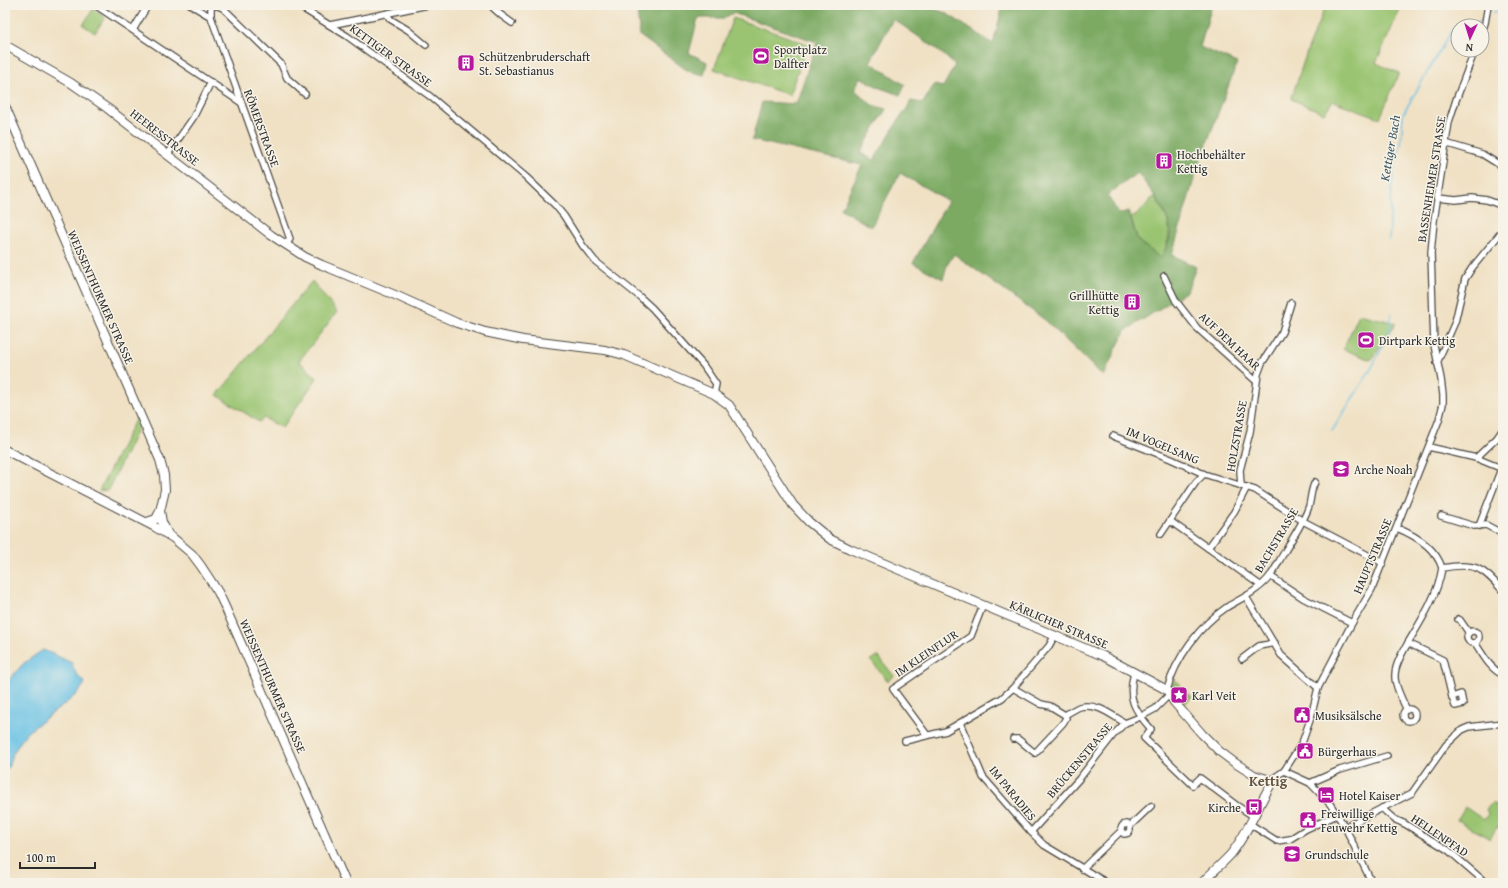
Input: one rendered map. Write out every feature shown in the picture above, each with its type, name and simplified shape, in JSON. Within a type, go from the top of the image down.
[{"type":"street","points":[[95,5],[241,102]]},
{"type":"street","points":[[133,30],[148,5]]},
{"type":"street","points":[[191,5],[211,17]]},
{"type":"street","name":"KETTIGER STRASSE","points":[[297,5],[353,40],[431,97],[545,194],[564,216],[583,246],[595,261],[652,308],[703,365],[716,384],[714,394]]},
{"type":"street","points":[[330,25],[426,5]]},
{"type":"street","points":[[490,5],[500,15],[512,23]]},
{"type":"street","points":[[1486,18],[1488,5]]},
{"type":"street","points":[[211,6],[223,8],[281,64],[287,78],[305,94]]},
{"type":"street","name":"RÖMERSTRASSE","points":[[211,6],[211,17],[290,239],[286,245]]},
{"type":"street","points":[[387,14],[390,19],[408,30],[426,45]]},
{"type":"street","name":"HEERESSTRASSE","points":[[5,45],[77,87],[107,108],[238,210],[305,257],[457,323],[485,332],[523,340],[605,350],[642,362],[714,394]]},
{"type":"street","name":"BASSENHEIMER STRASSE","points":[[1437,363],[1434,345],[1431,259],[1437,198],[1449,122],[1472,58]]},
{"type":"street","points":[[168,154],[193,118],[211,82]]},
{"type":"street","name":"WEISSENTHURMER STRASSE","points":[[5,106],[160,460],[165,480],[165,490],[160,511]]},
{"type":"street","points":[[1445,143],[1482,154],[1503,167]]},
{"type":"street","points":[[1437,198],[1456,200],[1472,198],[1487,200],[1503,206]]},
{"type":"street","points":[[1437,363],[1455,322],[1466,279],[1472,268],[1503,230]]},
{"type":"street","name":"AUF DEM HAAR","points":[[1164,276],[1176,301],[1197,328],[1256,381]]},
{"type":"street","name":"HOLZSTRASSE","points":[[1241,486],[1240,470],[1250,432],[1256,381],[1262,364],[1282,332],[1291,303]]},
{"type":"street","name":"HAUPTSTRASSE","points":[[1284,771],[1302,743],[1311,717],[1318,688],[1352,623],[1372,590],[1429,447],[1443,404],[1443,387],[1437,363]]},
{"type":"street","name":"KÄRLICHER STRASSE","points":[[714,394],[729,405],[794,505],[810,522],[830,539],[850,549],[1103,656],[1168,692]]},
{"type":"street","points":[[1476,458],[1497,438],[1503,429]]},
{"type":"street","name":"IM VOGELSANG","points":[[1113,436],[1171,458],[1204,474]]},
{"type":"street","points":[[1429,447],[1476,458],[1502,469],[1479,526]]},
{"type":"street","points":[[5,450],[147,522],[156,519],[160,511]]},
{"type":"street","points":[[1161,534],[1196,482],[1204,474]]},
{"type":"street","name":"HOLZSTRASSE","points":[[1204,474],[1255,490],[1302,521],[1383,563]]},
{"type":"street","name":"BACHSTRASSE","points":[[1168,692],[1170,682],[1180,660],[1206,624],[1226,608],[1246,597],[1270,576],[1302,521],[1309,505],[1315,482]]},
{"type":"street","points":[[1208,548],[1234,512],[1247,487]]},
{"type":"street","name":"WEISSENTHURMER STRASSE","points":[[162,500],[147,522],[169,535],[192,554],[218,592],[346,883]]},
{"type":"street","points":[[160,511],[162,522],[169,535]]},
{"type":"street","points":[[1441,516],[1474,526],[1486,525],[1503,534]]},
{"type":"street","points":[[1170,521],[1260,585]]},
{"type":"street","points":[[1396,530],[1418,538],[1440,559],[1442,568],[1436,590],[1401,654],[1394,676],[1407,710]]},
{"type":"street","points":[[1442,568],[1464,565],[1475,566],[1484,571],[1503,590]]},
{"type":"street","points":[[1270,576],[1303,598],[1352,623]]},
{"type":"street","points":[[1246,597],[1281,655],[1318,688]]},
{"type":"street","name":"IM KLEINFLUR","points":[[927,735],[893,689],[971,636],[983,605]]},
{"type":"street","points":[[1458,619],[1469,633]]},
{"type":"street","points":[[1469,633],[1473,632],[1478,634],[1479,639],[1475,643]]},
{"type":"street","points":[[1469,633],[1467,637],[1468,640],[1471,643],[1475,643],[1494,671],[1503,676]]},
{"type":"street","points":[[905,741],[946,731],[1002,698],[1013,688],[1050,646],[1055,635]]},
{"type":"street","points":[[1242,659],[1259,646],[1275,643]]},
{"type":"street","points":[[1408,643],[1443,660],[1452,697]]},
{"type":"street","points":[[1134,673],[1130,686],[1135,708],[1140,717],[1151,729],[1144,738],[1193,786],[1200,778],[1253,816]]},
{"type":"street","points":[[1013,688],[1041,704],[1050,706],[1065,715]]},
{"type":"street","points":[[1168,692],[1202,734],[1219,751],[1254,775],[1265,778],[1269,781]]},
{"type":"street","name":"BRÜCKENSTRASSE","points":[[1031,832],[1079,779],[1114,734],[1125,723],[1155,709],[1168,692]]},
{"type":"street","points":[[1065,715],[1080,707],[1092,706],[1102,709],[1125,723]]},
{"type":"street","points":[[1013,739],[1018,739],[1035,753],[1064,723],[1066,718],[1065,715]]},
{"type":"street","name":"IM PARADIES","points":[[960,723],[983,777],[1031,832],[1044,845],[1107,883]]},
{"type":"street","points":[[1345,827],[1412,793],[1446,746],[1462,730],[1469,727],[1503,723]]},
{"type":"street","points":[[1310,783],[1340,770],[1387,756]]},
{"type":"street","points":[[1269,781],[1284,771],[1310,783],[1330,804],[1345,827],[1372,883]]},
{"type":"street","points":[[1202,883],[1231,854],[1250,824],[1270,786],[1269,781]]},
{"type":"street","points":[[1082,869],[1121,832],[1123,825],[1127,824],[1130,826],[1151,806]]},
{"type":"street","name":"HELLENPFAD","points":[[1382,808],[1394,819],[1448,850],[1485,882]]},
{"type":"street","points":[[1250,824],[1277,841],[1290,839],[1306,829],[1337,815]]},
{"type":"green space","points":[[629,5],[922,5],[946,13],[993,44],[1003,5],[1212,5],[1200,47],[1237,63],[1196,172],[1172,255],[1196,267],[1187,291],[1125,331],[1103,376],[1045,320],[954,254],[947,265],[943,279],[913,263],[948,201],[900,173],[871,227],[841,209],[862,165],[752,140],[762,102],[796,104],[817,42],[733,13],[724,18],[698,18],[689,53],[707,62],[704,75],[688,71],[640,36],[637,11]],"holes":[[[893,19],[938,50],[955,65],[943,87],[934,85],[923,103],[911,101],[874,160],[860,153],[886,109],[872,105],[855,90],[860,77],[880,88],[900,95],[905,85],[870,62]],[[1138,173],[1159,202],[1170,227],[1168,244],[1161,258],[1138,241],[1128,211],[1119,214],[1107,195]]]},
{"type":"green space","points":[[1326,5],[1402,5],[1376,63],[1399,73],[1380,118],[1333,101],[1324,113],[1291,99],[1311,40]]},
{"type":"green space","points":[[93,9],[105,17],[95,33],[83,25]]},
{"type":"green space","name":"Sportplatz Dalfter","points":[[733,18],[808,44],[789,95],[714,69]]},
{"type":"green space","points":[[1154,196],[1164,213],[1169,226],[1168,241],[1161,259],[1138,241],[1131,218],[1137,215]]},
{"type":"green space","points":[[312,281],[337,312],[299,361],[317,378],[282,428],[264,418],[259,422],[217,395]]},
{"type":"green space","name":"Dirtpark Kettig","points":[[1359,314],[1396,323],[1371,360],[1343,349]]},
{"type":"green space","points":[[137,416],[140,424],[108,490],[99,491]]},
{"type":"green space","points":[[878,656],[894,676],[888,681],[870,660]]},
{"type":"green space","points":[[1174,679],[1192,697],[1182,706],[1171,691]]},
{"type":"green space","points":[[1493,803],[1503,809],[1503,830],[1497,827],[1490,839],[1457,820],[1465,807],[1484,820],[1488,814],[1486,809]]},
{"type":"water","points":[[43,650],[72,663],[80,679],[85,683],[79,692],[26,733],[12,755],[8,768],[5,771],[5,684],[24,663]]},
{"type":"waterway","name":"Kettiger Bach","points":[[1493,13],[1497,11],[1503,13]]},
{"type":"waterway","name":"Kettiger Bach","points":[[1389,241],[1393,171],[1401,144],[1403,114],[1450,33]]},
{"type":"waterway","name":"Kettiger Bach","points":[[1332,431],[1371,369],[1390,331],[1391,314]]},
{"type":"place","name":"Sportplatz Dalfter","points":[[761,56]]},
{"type":"place","name":"Schützenbruderschaft St. Sebastianus","points":[[466,63]]},
{"type":"place","name":"Hochbehälter Kettig","points":[[1164,161]]},
{"type":"place","name":"Grillhütte Kettig","points":[[1132,302]]},
{"type":"place","name":"Dirtpark Kettig","points":[[1366,340]]},
{"type":"place","name":"Arche Noah","points":[[1341,469]]},
{"type":"place","name":"Karl Veit","points":[[1179,695]]},
{"type":"place","name":"Musiksälsche","points":[[1302,715]]},
{"type":"place","name":"Bürgerhaus","points":[[1305,751]]},
{"type":"place","name":"Hotel Kaiser","points":[[1326,795]]},
{"type":"place","name":"Kirche","points":[[1254,807]]},
{"type":"place","name":"Freiwillige Feuwehr Kettig","points":[[1308,820]]},
{"type":"place","name":"Grundschule","points":[[1292,854]]},
{"type":"district","name":"Kettig","points":[[1268,781]]}]
